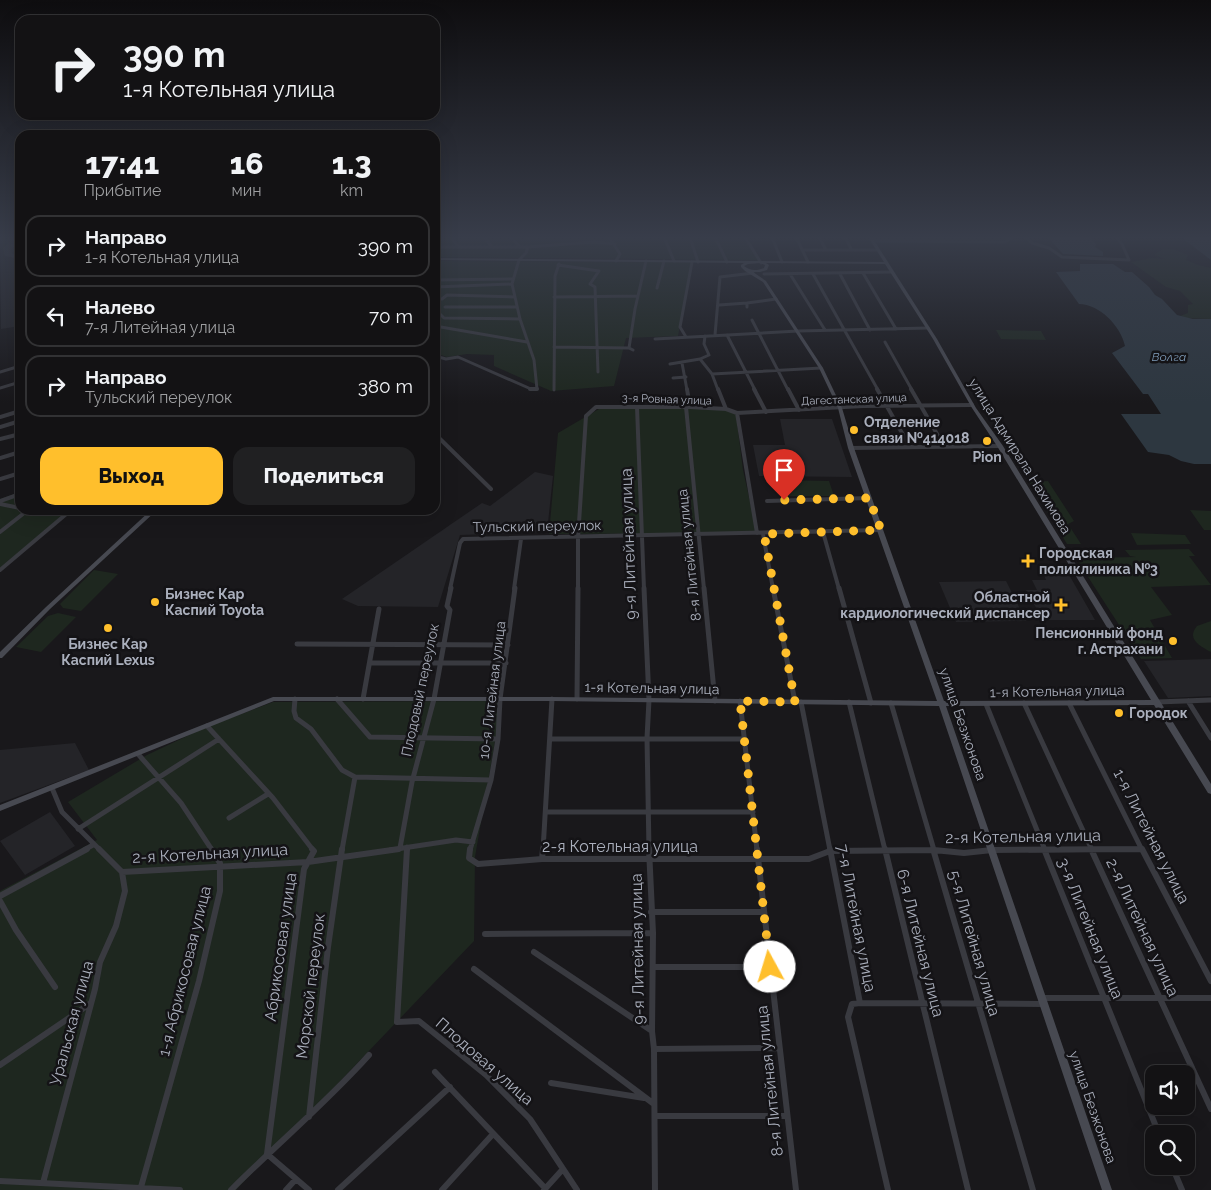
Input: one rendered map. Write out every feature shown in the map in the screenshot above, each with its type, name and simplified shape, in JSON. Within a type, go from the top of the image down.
[{"type":"main road","name":"улица Безжонова","points":[[772,293],[798,330],[821,368],[840,408],[851,448],[942,704],[1107,1190]]},
{"type":"main road","name":"улица Адмирала Нахимова","points":[[905,293],[1211,791]]},
{"type":"main road","points":[[0,656],[4,647],[149,515]]},
{"type":"main road","name":"1-я Котельная улица","points":[[207,726],[273,699],[577,699],[942,704],[1158,702]]},
{"type":"main road","points":[[0,808],[207,726]]},
{"type":"street","points":[[440,357],[446,359],[458,357],[531,389],[536,389],[534,360],[520,319],[515,293]]},
{"type":"street","points":[[554,293],[554,390]]},
{"type":"street","points":[[594,293],[598,372]]},
{"type":"street","points":[[554,348],[596,347],[631,349],[639,293]]},
{"type":"street","points":[[686,293],[680,327],[686,337]]},
{"type":"street","points":[[715,335],[719,293]]},
{"type":"street","points":[[802,293],[825,330]]},
{"type":"street","points":[[824,293],[910,447]]},
{"type":"street","points":[[850,293],[870,330]]},
{"type":"street","points":[[875,293],[896,329]]},
{"type":"street","points":[[440,299],[447,295],[516,297]]},
{"type":"street","points":[[554,297],[638,296]]},
{"type":"street","points":[[719,305],[747,305],[776,299]]},
{"type":"street","points":[[445,306],[517,307]]},
{"type":"street","points":[[440,314],[444,318],[520,319]]},
{"type":"street","points":[[752,320],[799,410]]},
{"type":"street","points":[[440,327],[527,342]]},
{"type":"street","points":[[655,339],[798,330],[928,328]]},
{"type":"street","points":[[727,335],[766,412]]},
{"type":"street","points":[[670,364],[700,359],[709,354],[704,344],[705,336]]},
{"type":"street","points":[[885,342],[919,405],[944,446]]},
{"type":"street","points":[[700,359],[712,374],[726,409]]},
{"type":"street","name":"8-я Литейная улица","points":[[682,363],[686,377],[716,701]]},
{"type":"street","points":[[0,372],[15,368]]},
{"type":"street","points":[[712,374],[821,368]]},
{"type":"street","points":[[673,378],[686,377]]},
{"type":"street","points":[[0,388],[15,384]]},
{"type":"street","name":"Дагестанская улица","points":[[737,413],[886,406],[972,405]]},
{"type":"street","name":"3-я Ровная улица","points":[[578,538],[586,416],[596,407],[688,407],[726,409],[737,413]]},
{"type":"street","name":"9-я Литейная улица","points":[[637,407],[649,700],[647,738],[650,912],[653,933],[652,1031],[654,1049],[655,1190]]},
{"type":"street","points":[[0,417],[15,412]]},
{"type":"street","points":[[737,413],[757,533]]},
{"type":"street","points":[[0,427],[15,423]]},
{"type":"street","points":[[0,439],[15,435]]},
{"type":"street","points":[[440,439],[491,489]]},
{"type":"street","points":[[851,448],[1000,446]]},
{"type":"street","points":[[0,458],[15,454]]},
{"type":"street","points":[[0,479],[15,474]]},
{"type":"street","points":[[0,502],[15,496]]},
{"type":"street","points":[[767,501],[869,498]]},
{"type":"street","points":[[0,502],[15,506]]},
{"type":"street","points":[[0,532],[22,515]]},
{"type":"street","points":[[0,570],[66,515]]},
{"type":"street","name":"Тульский переулок","points":[[463,539],[881,530]]},
{"type":"street","points":[[823,532],[870,703]]},
{"type":"street","name":"7-я Литейная улица","points":[[764,534],[860,1003],[852,1004],[848,1016],[888,1190]]},
{"type":"street","points":[[577,699],[578,538]]},
{"type":"street","name":"Плодовый переулок","points":[[397,1022],[403,848],[413,778],[434,699],[450,610],[447,606],[460,543],[463,539]]},
{"type":"street","name":"10-я Литейная улица","points":[[473,842],[491,780],[498,740],[500,699],[521,539]]},
{"type":"street","points":[[363,699],[379,609]]},
{"type":"street","points":[[297,644],[508,645]]},
{"type":"street","points":[[370,663],[506,663]]},
{"type":"street","points":[[295,699],[294,713],[296,720],[310,728],[326,751],[348,776],[491,780]]},
{"type":"street","points":[[337,699],[370,737],[498,740]]},
{"type":"street","points":[[542,859],[552,699]]},
{"type":"street","name":"1-я Котельная улица","points":[[1158,702],[1211,700]]},
{"type":"street","name":"8-я Литейная улица","points":[[740,701],[786,1116],[796,1190]]},
{"type":"street","points":[[1188,701],[1211,738]]},
{"type":"street","name":"6-я Литейная улица","points":[[848,702],[968,1190]]},
{"type":"street","name":"5-я Литейная улица","points":[[891,703],[1033,1190]]},
{"type":"street","name":"2-я Литейная улица","points":[[1024,703],[1211,1108]]},
{"type":"street","name":"1-я Литейная улица","points":[[1069,703],[1142,849],[1211,980]]},
{"type":"street","name":"3-я Литейная улица","points":[[986,704],[1155,1125]]},
{"type":"street","name":"Абрикосовая улица","points":[[207,726],[268,794],[313,849],[304,869],[267,1154]]},
{"type":"street","points":[[550,739],[745,738]]},
{"type":"street","points":[[78,829],[218,739]]},
{"type":"street","name":"1-я Абрикосовая улица","points":[[138,754],[181,803],[220,864],[220,891],[199,981],[141,1187]]},
{"type":"street","name":"Морской переулок","points":[[308,1117],[327,948],[340,858],[355,777]]},
{"type":"street","points":[[52,788],[62,812],[122,872]]},
{"type":"street","points":[[228,818],[268,794]]},
{"type":"street","points":[[546,812],[753,812]]},
{"type":"street","name":"2-я Котельная улица","points":[[122,872],[308,862],[456,840],[473,842],[469,858],[478,864],[542,859],[809,859],[830,852],[934,850],[964,853],[992,850],[1142,849]]},
{"type":"street","points":[[0,896],[93,845]]},
{"type":"street","name":"Уральская улица","points":[[43,1183],[91,1003],[100,962],[116,926],[125,891],[122,872]]},
{"type":"street","points":[[0,901],[16,930],[55,987]]},
{"type":"street","points":[[650,912],[764,912]]},
{"type":"street","points":[[485,934],[653,933]]},
{"type":"street","points":[[534,952],[652,1031]]},
{"type":"street","points":[[653,967],[770,967]]},
{"type":"street","points":[[474,969],[654,1104]]},
{"type":"street","points":[[860,1003],[979,1004],[1104,997],[1211,998]]},
{"type":"street","points":[[0,1065],[91,1003]]},
{"type":"street","name":"Плодовая улица","points":[[397,1022],[419,1021],[486,1075],[530,1119],[578,1190]]},
{"type":"street","points":[[654,1049],[779,1048]]},
{"type":"street","points":[[231,1190],[267,1154],[339,1089],[369,1055]]},
{"type":"street","points":[[435,1072],[545,1189],[563,1168]]},
{"type":"street","points":[[551,1083],[645,1098]]},
{"type":"street","points":[[338,1190],[450,1087]]},
{"type":"street","points":[[655,1116],[786,1116]]},
{"type":"street","points":[[442,1190],[492,1134]]},
{"type":"street","points":[[267,1154],[309,1190]]},
{"type":"street","points":[[1176,1175],[1182,1190]]},
{"type":"street","points":[[286,1190],[296,1179]]},
{"type":"street","points":[[0,1181],[43,1183],[63,1187],[141,1187],[180,1190]]},
{"type":"shaded area","points":[[1,293],[15,293],[15,327],[1,329]]},
{"type":"shaded area","points":[[440,293],[686,293],[678,336],[626,338],[614,386],[551,391],[494,366],[494,355],[467,354],[447,357],[440,355]]},
{"type":"shaded area","points":[[1182,293],[1211,293],[1211,319],[1183,318],[1180,316],[1188,313],[1188,305],[1193,304]]},
{"type":"shaded area","points":[[996,330],[1041,331],[1046,340],[1001,339]]},
{"type":"shaded area","points":[[599,409],[721,409],[736,414],[743,470],[757,533],[549,534],[558,433]]},
{"type":"shaded area","points":[[780,419],[832,419],[852,477],[759,476],[753,445],[785,445]]},
{"type":"shaded area","points":[[535,472],[553,476],[547,532],[460,535],[438,607],[358,606],[342,599],[482,503],[490,506]]},
{"type":"shaded area","points":[[778,480],[829,481],[834,496],[782,496]]},
{"type":"shaded area","points":[[1048,481],[1074,521],[1068,524],[1081,544],[1067,544],[1029,482]]},
{"type":"shaded area","points":[[15,494],[15,515],[63,515],[0,568],[0,499]]},
{"type":"shaded area","points":[[1190,510],[1211,511],[1211,530],[1204,530]]},
{"type":"shaded area","points":[[1131,533],[1185,535],[1191,544],[1137,545]]},
{"type":"shaded area","points":[[1070,549],[1080,550],[1085,558],[1136,557],[1130,556],[1125,550],[1189,549],[1195,556],[1189,556],[1211,585],[1151,587],[1172,615],[1150,620],[1172,658],[1141,659]]},
{"type":"shaded area","points":[[94,570],[118,574],[81,611],[63,608],[60,604]]},
{"type":"shaded area","name":"Областной кардиологический диспансер","points":[[1043,573],[1068,573],[1095,620],[1043,620],[1026,590],[1037,590],[1032,580],[1046,580]]},
{"type":"shaded area","points":[[1006,581],[1026,621],[956,622],[939,582]]},
{"type":"shaded area","points":[[58,613],[76,617],[41,652],[16,647],[48,616]]},
{"type":"shaded area","points":[[1211,621],[1211,652],[1196,642],[1193,635],[1197,626]]},
{"type":"shaded area","points":[[1211,659],[1211,696],[1168,698],[1144,661]]},
{"type":"shaded area","points":[[502,701],[475,857],[474,941],[236,1190],[0,1190],[0,891],[97,840],[68,802],[147,755],[204,728],[273,702]]},
{"type":"shaded area","points":[[75,743],[89,770],[0,803],[0,750]]},
{"type":"shaded area","points":[[50,812],[75,846],[25,875],[0,841]]},
{"type":"water","name":"Волга","points":[[1071,293],[1153,293],[1177,315],[1193,319],[1211,319],[1211,464],[1194,464],[1181,461],[1169,455],[1148,452],[1121,414],[1161,414],[1148,394],[1143,394],[1112,353],[1125,346],[1123,338],[1114,324],[1094,308],[1079,304]]},
{"type":"place","name":"Отделение связи №414018","points":[[854,430]]},
{"type":"place","name":"Pion","points":[[987,441]]},
{"type":"place","name":"Городская поликлиника №3","points":[[1028,561]]},
{"type":"place","name":"Бизнес Кар Каспий Toyota","points":[[155,602]]},
{"type":"place","name":"Областной кардиологический диспансер","points":[[1061,605]]},
{"type":"place","name":"Бизнес Кар Каспий Lexus","points":[[108,628]]},
{"type":"place","name":"Пенсионный фонд г. Астрахани","points":[[1173,641]]},
{"type":"place","name":"Городок","points":[[1119,713]]},
{"type":"route","points":[[770,967],[740,701],[795,702],[764,534],[881,530],[869,498],[784,500]]}]
